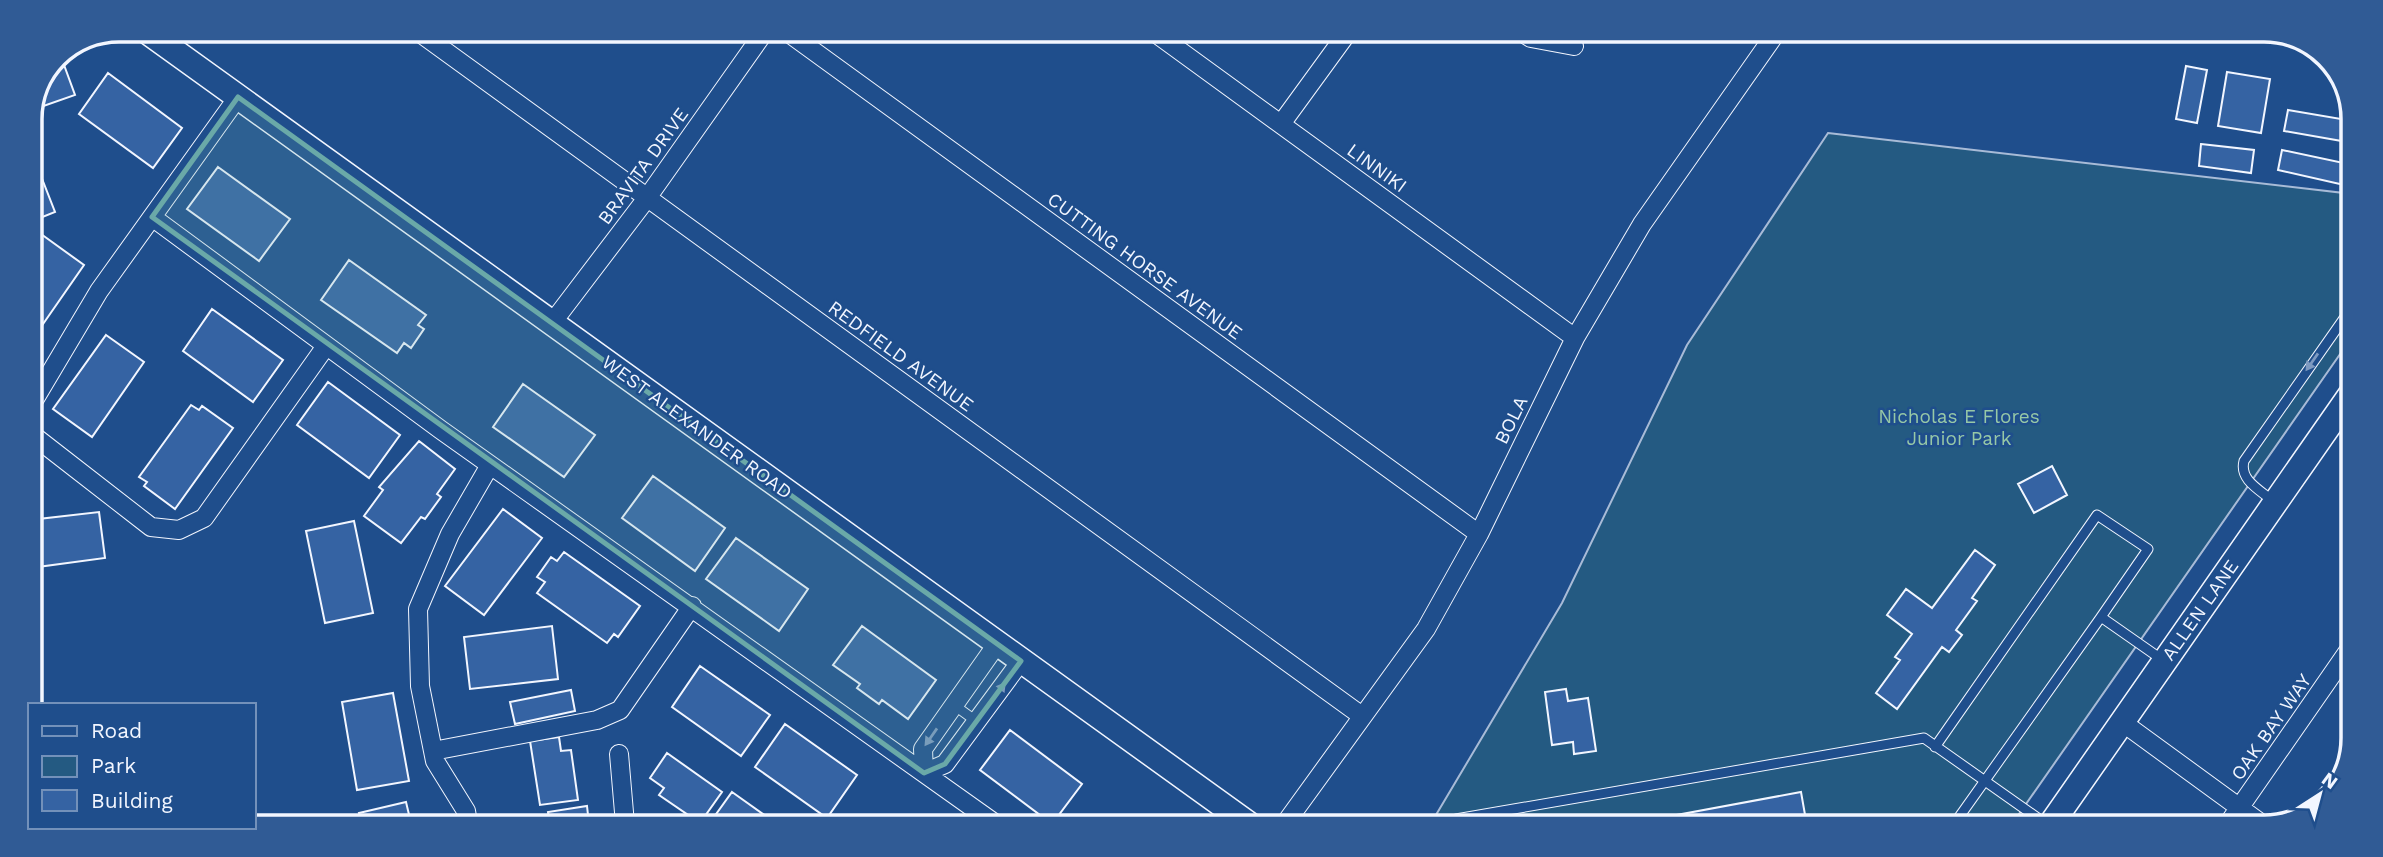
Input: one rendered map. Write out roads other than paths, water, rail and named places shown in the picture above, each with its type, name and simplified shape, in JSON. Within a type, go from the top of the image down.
[{"type":"main road","name":"WEST ALEXANDER ROAD","points":[[162,42],[1236,815]]},
{"type":"main road","name":"ALLEN LANE","points":[[2057,815],[2341,408]]},
{"type":"street","name":"REDFIELD AVENUE","points":[[432,42],[1362,716]]},
{"type":"street","name":"BRAVITA DRIVE","points":[[552,323],[647,198],[757,42]]},
{"type":"street","name":"CUTTING HORSE AVENUE","points":[[801,42],[1479,534]]},
{"type":"street","name":"LINNIKI","points":[[1168,42],[1575,338]]},
{"type":"street","points":[[1282,124],[1341,42]]},
{"type":"street","points":[[1552,42],[1574,46]]},
{"type":"street","name":"BOLA","points":[[1291,815],[1426,629],[1479,534],[1575,338],[1642,224],[1770,42]]},
{"type":"street","points":[[42,387],[99,291],[238,97]]},
{"type":"street","points":[[152,217],[491,465],[983,815]]},
{"type":"street","points":[[42,442],[151,527],[179,530],[204,518],[326,346]]},
{"type":"street","points":[[467,815],[435,761],[420,686],[418,609],[450,534],[491,465]]},
{"type":"street","points":[[433,751],[597,720],[620,710],[692,606]]},
{"type":"street","points":[[924,772],[922,749],[998,644]]},
{"type":"street","points":[[924,772],[945,764],[1021,661]]},
{"type":"street","name":"OAK BAY WAY","points":[[2234,815],[2341,662]]},
{"type":"street","points":[[2122,722],[2250,815]]},
{"type":"street","points":[[619,754],[624,815]]},
{"type":"lane","points":[[2275,503],[2244,477],[2244,461],[2341,323]]},
{"type":"lane","points":[[1935,747],[2097,515],[2148,549],[1960,815]]},
{"type":"lane","points":[[2101,617],[2164,661]]},
{"type":"lane","points":[[954,705],[976,721]]},
{"type":"lane","points":[[1485,815],[1924,738],[2032,815]]},
{"type":"park label","name":"Nicholas E Flores Junior Park","points":[[1959,427]]}]
